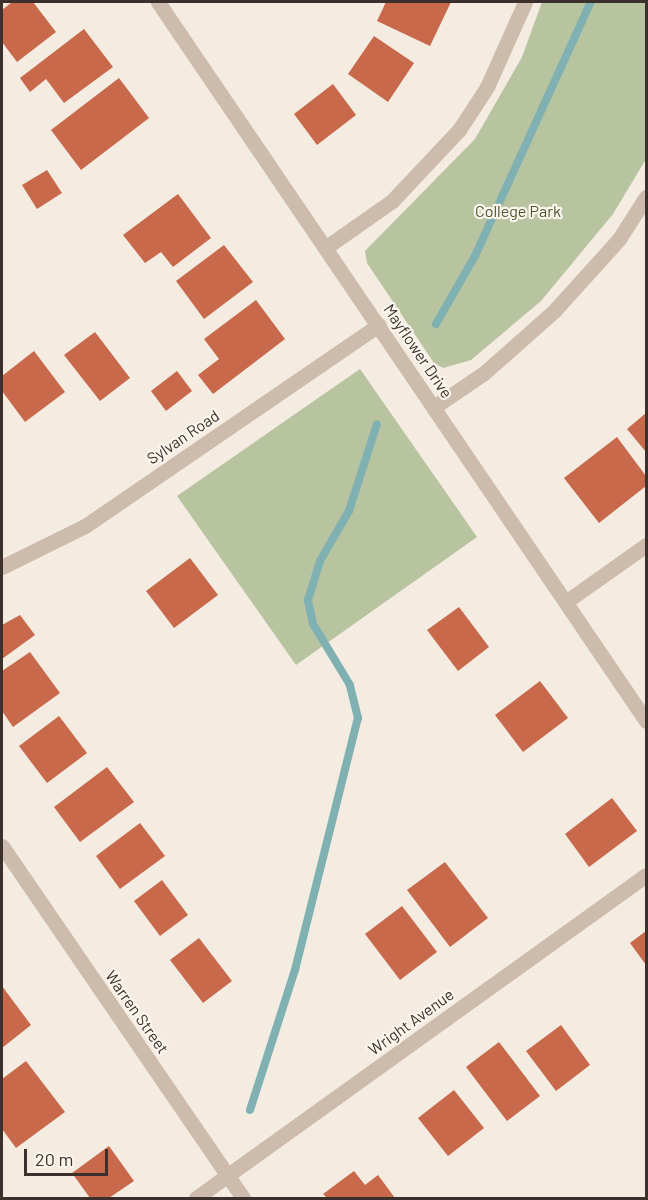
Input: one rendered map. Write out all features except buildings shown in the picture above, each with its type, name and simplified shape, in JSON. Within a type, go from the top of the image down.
[{"type":"street","name":"Mayflower Drive","points":[[158,2],[646,721]]},
{"type":"street","points":[[325,248],[392,201],[459,130],[487,87],[525,2]]},
{"type":"street","points":[[434,407],[484,373],[554,311],[619,239],[646,197]]},
{"type":"street","name":"Sylvan Road","points":[[2,567],[85,526],[379,325]]},
{"type":"street","points":[[567,602],[646,545]]},
{"type":"street","name":"Warren Street","points":[[2,846],[243,1198]]},
{"type":"street","name":"Wright Avenue","points":[[196,1198],[646,875]]},
{"type":"green space","name":"College Park","points":[[542,2],[646,2],[646,159],[613,214],[541,301],[471,360],[443,368],[434,363],[367,263],[365,251],[475,139],[522,57]]},
{"type":"green space","points":[[360,369],[477,537],[296,665],[177,496]]},
{"type":"waterway","points":[[436,324],[475,256],[591,2]]},
{"type":"waterway","points":[[250,1110],[295,970],[358,718],[350,685],[313,624],[308,600],[320,561],[349,511],[377,424]]}]
